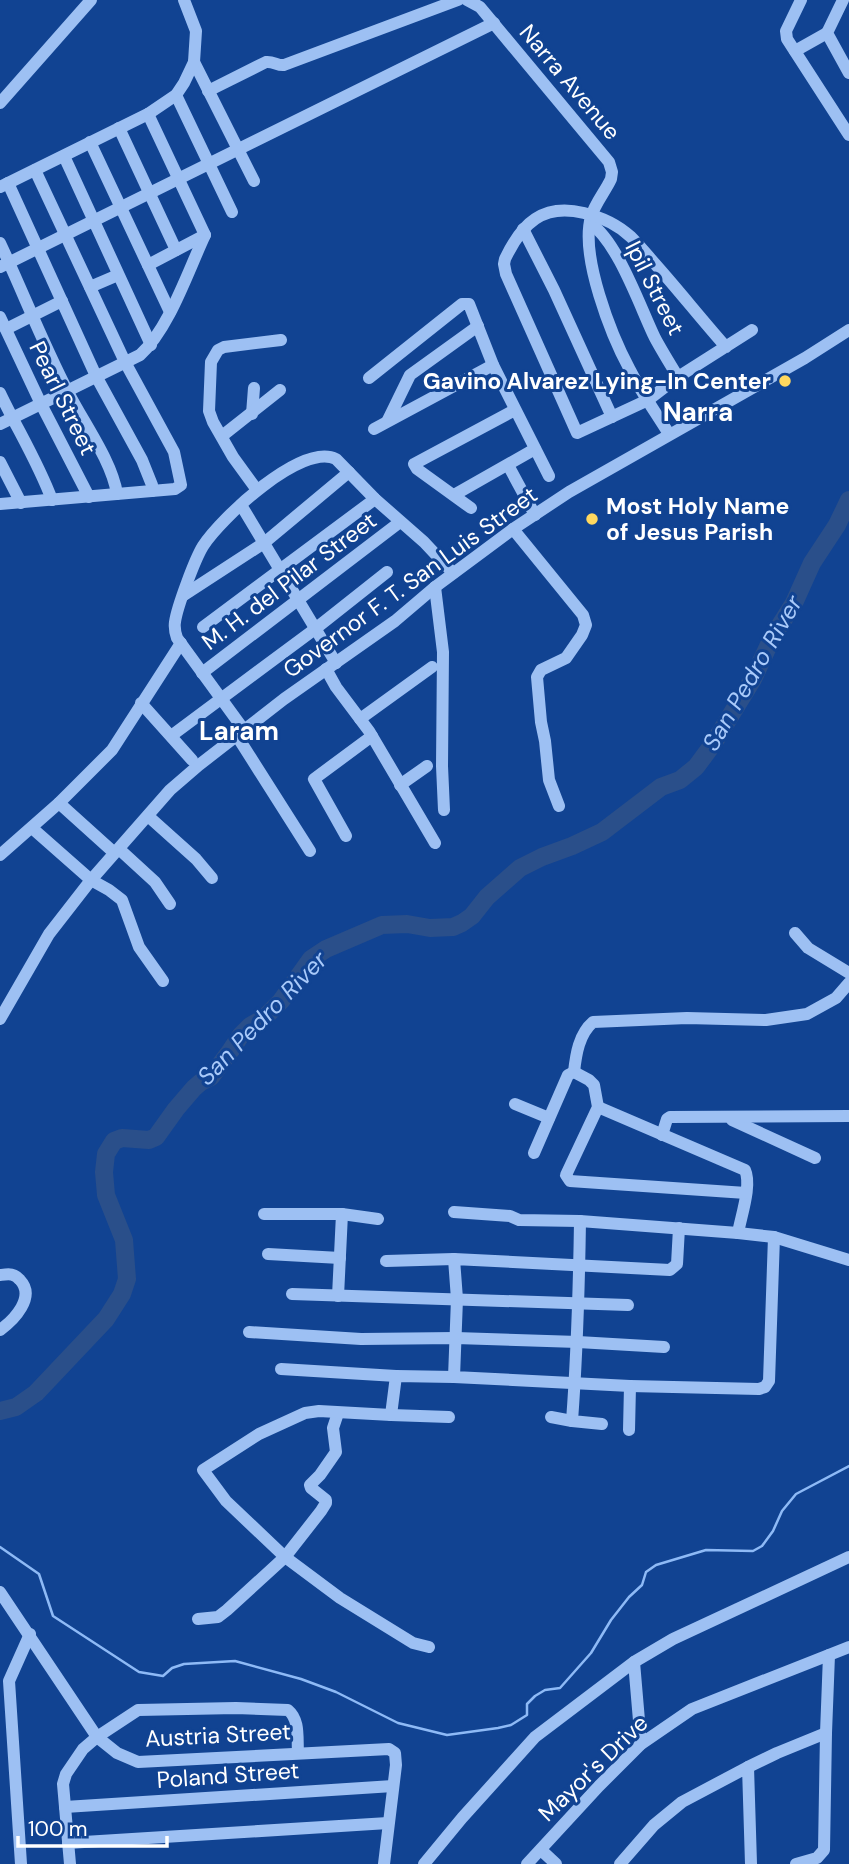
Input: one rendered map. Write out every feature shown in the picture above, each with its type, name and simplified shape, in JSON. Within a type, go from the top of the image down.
[{"type":"street","points":[[0,103],[91,0]]},
{"type":"street","points":[[152,491],[142,460],[96,376],[38,248],[4,185],[148,114],[176,95],[194,62],[196,31],[184,0]]},
{"type":"street","points":[[208,91],[266,62],[284,65],[458,0]]},
{"type":"street","name":"Narra Avenue","points":[[467,0],[480,7],[609,162],[611,179],[591,219],[589,248],[593,274],[630,370],[669,434]]},
{"type":"street","points":[[801,0],[786,31],[787,38],[849,135]]},
{"type":"street","points":[[795,51],[827,33],[843,0]]},
{"type":"street","points":[[5,264],[494,23]]},
{"type":"street","points":[[827,33],[849,73]]},
{"type":"street","points":[[194,62],[254,181]]},
{"type":"street","points":[[176,95],[232,212]]},
{"type":"street","points":[[6,421],[140,355],[151,345],[170,312],[205,235],[148,114]]},
{"type":"street","points":[[120,128],[176,250]]},
{"type":"street","points":[[90,142],[170,312]]},
{"type":"street","points":[[64,156],[151,345]]},
{"type":"street","points":[[0,504],[152,491],[179,488],[181,485],[174,452],[125,362],[35,170]]},
{"type":"street","points":[[726,347],[631,237],[609,221],[591,219],[562,209],[551,211],[540,215],[523,229],[507,255],[504,264],[506,274],[577,433],[648,400],[678,377],[726,347],[752,330]]},
{"type":"street","name":"Ipil Street","points":[[591,219],[610,246],[678,377]]},
{"type":"street","points":[[523,229],[554,290],[611,417]]},
{"type":"street","points":[[148,265],[205,235]]},
{"type":"street","points":[[0,243],[5,264],[104,460],[117,494]]},
{"type":"street","points":[[90,288],[118,275]]},
{"type":"street","points":[[3,323],[33,315],[62,301]]},
{"type":"street","points":[[369,378],[462,304],[469,304],[514,410],[549,476]]},
{"type":"street","name":"Pearl Street","points":[[3,323],[89,497]]},
{"type":"street","points":[[388,420],[410,375],[478,326]]},
{"type":"street","name":"Governor F. T. San Luis Street","points":[[0,1019],[49,934],[115,849],[170,790],[197,766],[395,621],[435,587],[513,529],[569,492],[805,358],[849,330]]},
{"type":"street","points":[[257,490],[233,457],[209,411],[211,362],[218,350],[224,348],[281,340]]},
{"type":"street","points":[[374,429],[494,365]]},
{"type":"street","points":[[252,414],[254,388]]},
{"type":"street","points":[[222,436],[280,390]]},
{"type":"street","points":[[0,393],[6,421],[33,456],[51,500]]},
{"type":"street","points":[[471,508],[417,469],[414,464],[514,410]]},
{"type":"street","points":[[454,495],[535,449]]},
{"type":"street","points":[[310,851],[220,698],[177,638],[174,627],[177,614],[203,547],[257,490],[299,464],[326,456],[336,459],[453,573]]},
{"type":"street","points":[[0,462],[21,503]]},
{"type":"street","points":[[508,465],[535,515]]},
{"type":"street","points":[[183,596],[264,543],[349,472]]},
{"type":"street","points":[[203,627],[375,499]]},
{"type":"street","points":[[241,505],[315,629],[331,666],[336,687],[372,736],[435,843]]},
{"type":"street","name":"M. H. del Pilar Street","points":[[202,673],[400,522]]},
{"type":"street","points":[[513,529],[583,615],[586,625],[566,658],[541,670],[537,677],[549,780],[559,806]]},
{"type":"street","points":[[171,736],[387,572]]},
{"type":"street","points":[[435,587],[443,652],[444,810]]},
{"type":"street","points":[[0,855],[59,803],[112,750],[181,643]]},
{"type":"street","points":[[360,719],[432,667]]},
{"type":"street","points":[[141,703],[192,760]]},
{"type":"street","points":[[346,836],[314,779],[372,736]]},
{"type":"street","points":[[401,785],[427,766]]},
{"type":"street","points":[[59,803],[155,882],[170,904]]},
{"type":"street","points":[[148,816],[196,859],[212,878]]},
{"type":"street","points":[[32,828],[91,880],[122,900],[139,947],[163,981]]},
{"type":"street","points":[[795,933],[808,948],[849,974]]},
{"type":"street","points":[[574,1072],[581,1040],[587,1027],[593,1022],[687,1018],[766,1020],[807,1014],[836,998],[849,983]]},
{"type":"street","points":[[574,1072],[594,1086],[598,1107],[566,1175],[570,1181],[746,1193]]},
{"type":"street","points":[[534,1153],[568,1075],[574,1072]]},
{"type":"street","points":[[515,1104],[549,1118]]},
{"type":"street","points":[[598,1107],[746,1170],[746,1193],[738,1233]]},
{"type":"street","points":[[662,1135],[668,1118],[849,1116]]},
{"type":"street","points":[[725,1117],[814,1158]]},
{"type":"street","points":[[454,1213],[510,1216],[519,1220],[580,1221],[774,1237],[849,1260]]},
{"type":"street","points":[[264,1214],[342,1214],[378,1219]]},
{"type":"street","points":[[338,1296],[342,1214]]},
{"type":"street","points":[[572,1421],[578,1342],[580,1221]]},
{"type":"street","points":[[386,1261],[454,1259],[670,1269],[677,1264],[679,1228]]},
{"type":"street","points":[[281,1369],[759,1390],[769,1381],[774,1237]]},
{"type":"street","points":[[268,1254],[340,1258]]},
{"type":"street","points":[[454,1259],[457,1299],[454,1377]]},
{"type":"street","points":[[0,1275],[16,1276],[24,1284],[26,1291],[24,1302],[10,1323],[0,1330]]},
{"type":"street","points":[[292,1294],[628,1305]]},
{"type":"street","points":[[249,1332],[361,1339],[456,1338],[664,1347]]},
{"type":"street","points":[[391,1415],[396,1376]]},
{"type":"street","points":[[629,1430],[630,1385]]},
{"type":"street","points":[[429,1647],[413,1643],[340,1598],[285,1557],[226,1501],[203,1470],[260,1434],[306,1413],[319,1411],[449,1417]]},
{"type":"street","points":[[198,1619],[218,1617],[285,1557],[326,1503],[310,1485],[336,1452],[333,1428],[338,1413]]},
{"type":"street","points":[[551,1417],[602,1424]]},
{"type":"street","points":[[424,1864],[535,1737],[634,1662],[673,1639],[849,1557]]},
{"type":"street","name":"Austria Street","points":[[0,1592],[97,1737],[117,1753],[138,1762],[389,1749],[395,1753],[393,1786]]},
{"type":"street","points":[[21,1864],[9,1682],[30,1634]]},
{"type":"street","name":"Mayor's Drive","points":[[527,1864],[641,1744],[692,1709],[849,1647]]},
{"type":"street","points":[[796,1864],[817,1858],[824,1850],[829,1655]]},
{"type":"street","points":[[634,1662],[641,1744]]},
{"type":"street","points":[[70,1864],[63,1784],[66,1774],[83,1749],[138,1710],[288,1710],[294,1716],[297,1726],[298,1752]]},
{"type":"street","points":[[620,1864],[654,1825],[682,1802],[777,1753],[826,1733]]},
{"type":"street","points":[[748,1767],[751,1864]]},
{"type":"street","points":[[384,1864],[393,1786]]},
{"type":"street","name":"Poland Street","points":[[65,1807],[393,1786]]},
{"type":"street","points":[[68,1843],[388,1823]]},
{"type":"street","points":[[541,1850],[556,1864]]},
{"type":"waterway","name":"San Pedro River","points":[[0,1411],[16,1407],[36,1393],[106,1319],[122,1294],[127,1279],[124,1240],[106,1195],[104,1172],[106,1154],[114,1141],[122,1138],[149,1140],[156,1137],[194,1088],[211,1077],[241,1035],[281,1001],[311,959],[326,949],[382,925],[407,924],[430,928],[453,927],[462,923],[520,868],[602,832],[661,787],[680,780],[696,767],[753,679],[812,563],[837,525],[849,500]]},
{"type":"waterway","points":[[0,1547],[39,1574],[53,1616],[139,1672],[163,1676],[172,1668],[184,1664],[235,1661],[301,1679],[336,1692],[398,1723],[447,1735],[511,1725],[527,1715],[527,1704],[535,1696],[545,1690],[560,1688],[591,1653],[611,1620],[642,1585],[646,1572],[656,1565],[706,1550],[753,1551],[762,1546],[773,1531],[782,1511],[796,1494],[849,1466]]},
{"type":"place","name":"Gavino Alvarez Lying-In Center","points":[[785,381]]},
{"type":"place","name":"Most Holy Name of Jesus Parish","points":[[592,519]]},
{"type":"district","name":"Narra","points":[[698,412]]},
{"type":"district","name":"Laram","points":[[239,731]]}]
